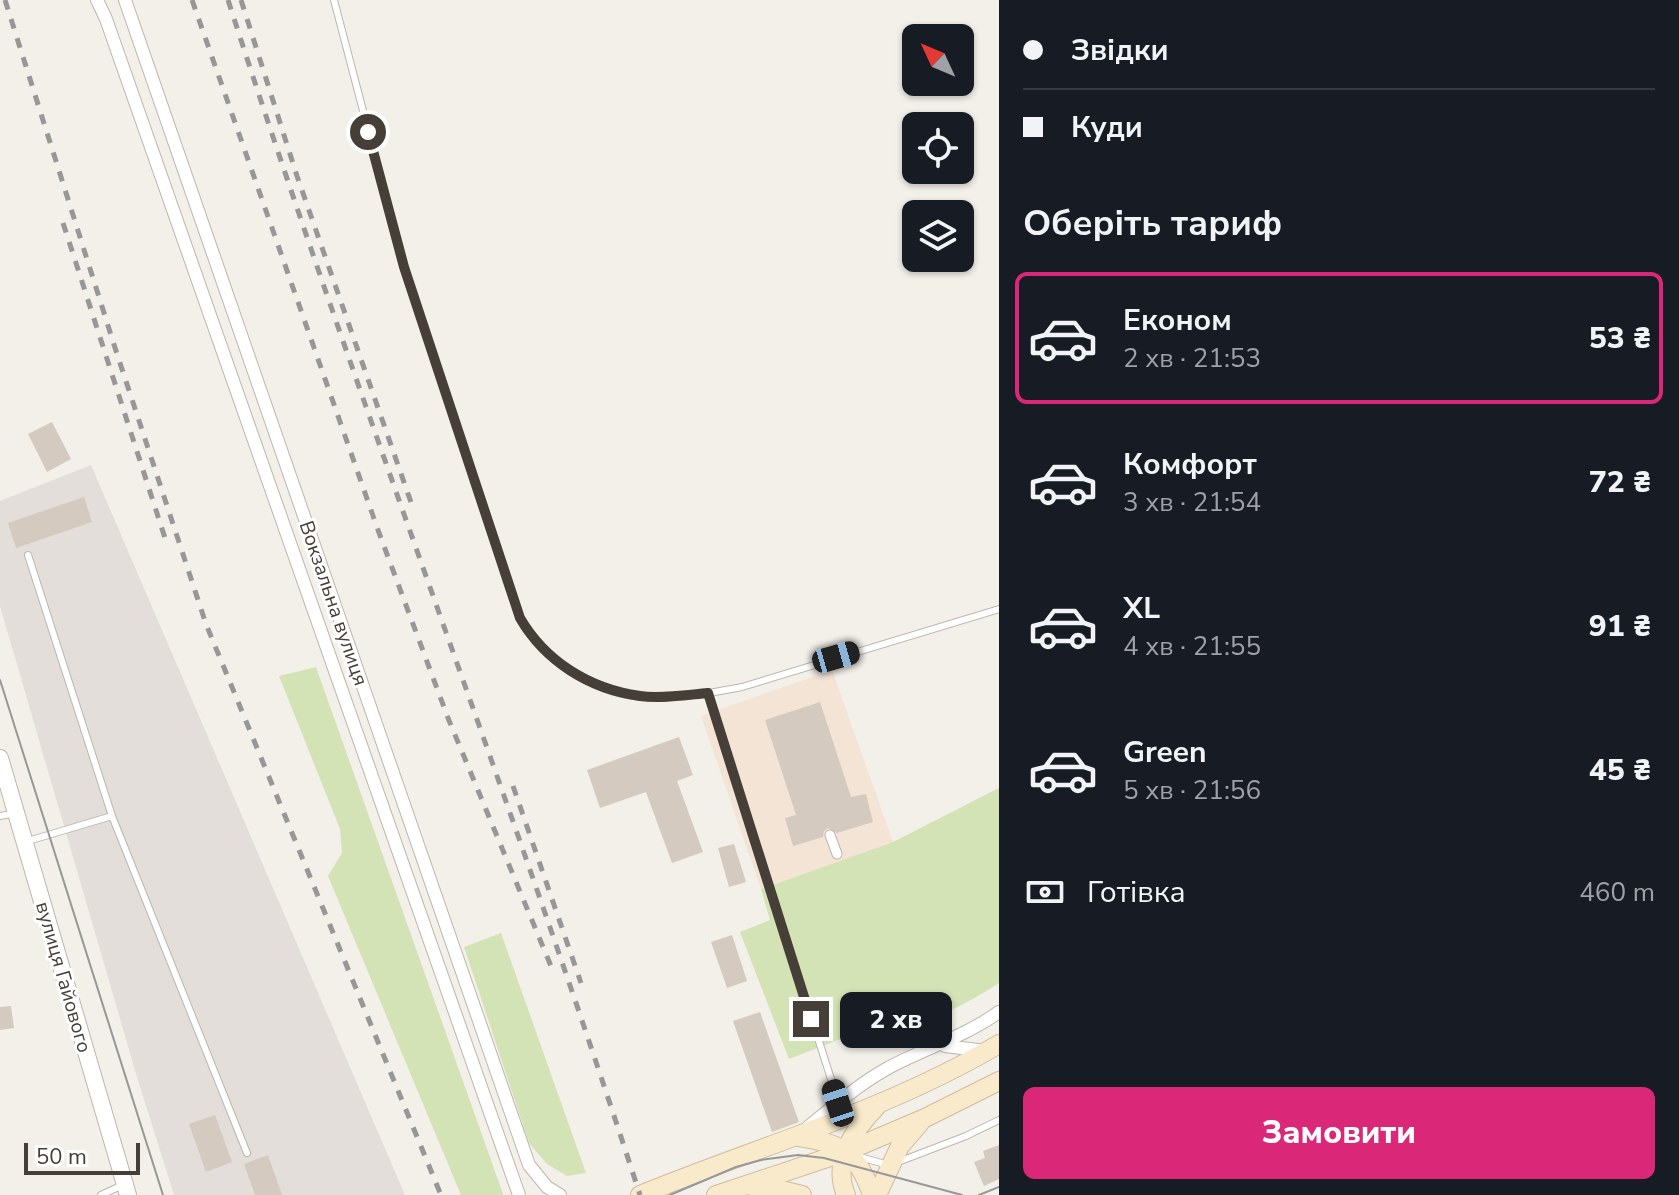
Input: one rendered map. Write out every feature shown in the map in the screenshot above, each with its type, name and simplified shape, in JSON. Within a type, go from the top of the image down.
[{"type":"main road","points":[[640,1195],[725,1160],[797,1137],[878,1105],[995,1049]]},
{"type":"main road","points":[[716,1195],[925,1118],[994,1088]]},
{"type":"main road","points":[[846,1195],[841,1175],[844,1146],[878,1105]]},
{"type":"main road","points":[[875,1195],[900,1146],[925,1118]]},
{"type":"main road","points":[[797,1137],[844,1146],[863,1169],[875,1195]]},
{"type":"main road","points":[[737,1186],[765,1186],[802,1195]]},
{"type":"street","name":"Вокзальна вулиця","points":[[97,0],[160,170],[519,1195]]},
{"type":"street","name":"Вокзальна вулиця","points":[[125,0],[529,1165],[547,1187],[560,1195]]},
{"type":"street","name":"вулиця Гайового","points":[[0,758],[8,814],[25,842],[126,1190]]},
{"type":"street","points":[[830,835],[837,854]]},
{"type":"street","points":[[840,1118],[857,1087],[891,1066],[979,1026],[999,1012]]},
{"type":"street","points":[[938,1046],[995,1049]]},
{"type":"lane","points":[[334,0],[404,267],[520,618],[532,639],[548,655],[569,671],[607,689],[642,697],[708,693],[742,687],[999,609]]},
{"type":"lane","points":[[28,555],[112,816],[247,1153]]},
{"type":"lane","points":[[708,693],[840,1118]]},
{"type":"lane","points":[[25,842],[112,816]]},
{"type":"lane","points":[[844,1146],[889,1166],[999,1120]]},
{"type":"lane","points":[[101,1195],[126,1190]]},
{"type":"shaded area","points":[[91,465],[405,1195],[174,1195],[0,606],[0,501]]},
{"type":"shaded area","points":[[832,670],[893,842],[761,889],[701,716]]},
{"type":"green space","points":[[316,667],[503,1195],[461,1195],[328,876],[342,853],[340,829],[279,676]]},
{"type":"green space","points":[[999,788],[999,983],[957,1007],[913,1026],[910,1012],[789,1059],[740,932],[770,920],[761,889],[893,842]]},
{"type":"green space","points":[[501,933],[586,1173],[567,1176],[547,1164],[529,1143],[464,947]]},
{"type":"building","points":[[52,422],[71,459],[47,472],[28,434]]},
{"type":"building","points":[[84,497],[92,522],[16,548],[8,523]]},
{"type":"building","points":[[820,702],[851,797],[866,794],[873,822],[837,833],[828,828],[823,837],[793,846],[785,818],[796,815],[765,720]]},
{"type":"building","points":[[679,737],[693,775],[677,781],[703,852],[672,863],[646,792],[600,808],[587,770]]},
{"type":"building","points":[[734,844],[746,882],[729,887],[718,848]]},
{"type":"building","points":[[732,935],[747,981],[727,988],[711,942]]},
{"type":"building","points":[[11,1006],[14,1028],[0,1030],[0,1007]]},
{"type":"building","points":[[760,1012],[799,1122],[772,1132],[733,1021]]},
{"type":"building","points":[[215,1115],[232,1162],[206,1172],[189,1124]]},
{"type":"building","points":[[999,1145],[999,1179],[984,1186],[974,1162],[985,1158],[983,1151]]},
{"type":"building","points":[[268,1155],[282,1195],[255,1195],[244,1164]]},
{"type":"tram line","points":[[0,680],[163,1195]]},
{"type":"tram line","points":[[670,1195],[736,1167],[798,1155],[824,1158],[962,1195]]},
{"type":"tram line","points":[[979,1195],[999,1187]]},
{"type":"railway","points":[[5,0],[206,624],[441,1195]]},
{"type":"railway","points":[[192,0],[378,530],[448,718],[553,971]]},
{"type":"railway","points":[[228,0],[277,150],[539,896],[640,1195]]},
{"type":"railway","points":[[241,0],[297,176],[413,508]]},
{"type":"railway","points":[[63,223],[165,538]]},
{"type":"railway","points":[[513,786],[581,983]]},
{"type":"route","points":[[368,132],[404,267],[520,618],[532,639],[548,655],[569,671],[607,689],[642,697],[708,693],[811,1019]]}]
